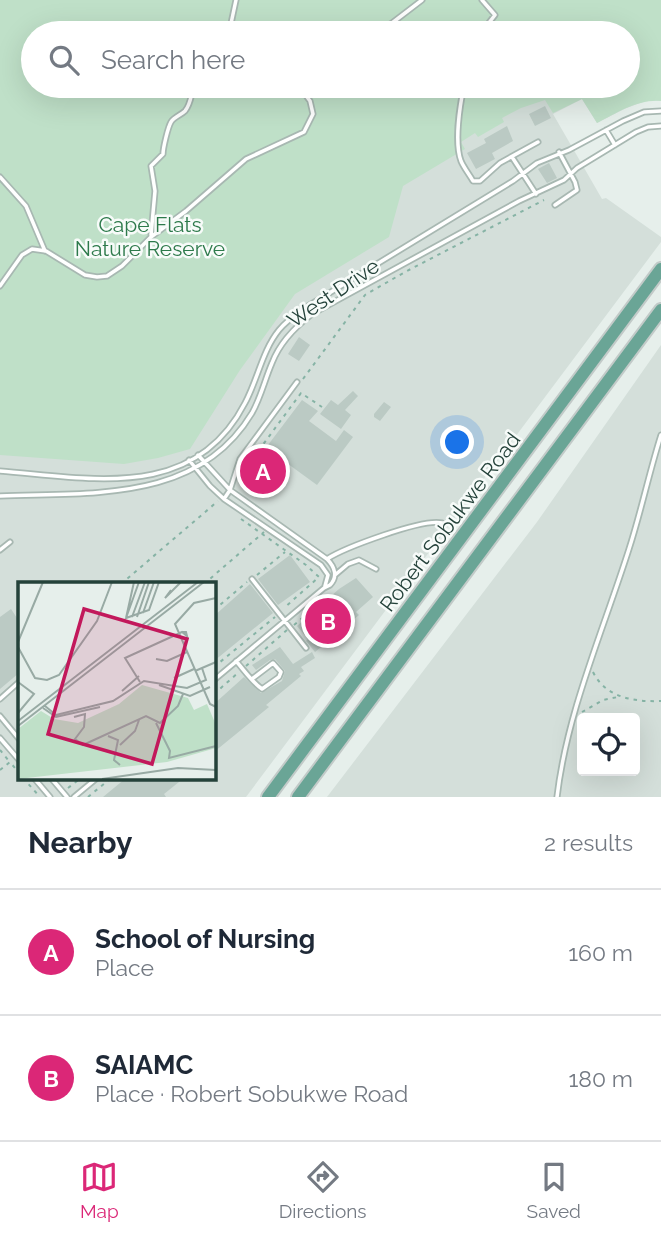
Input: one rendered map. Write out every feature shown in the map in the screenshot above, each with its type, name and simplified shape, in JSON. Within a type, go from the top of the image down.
[{"type":"main road","name":"Robert Sobukwe Road","points":[[268,797],[661,269]]},
{"type":"main road","name":"Robert Sobukwe Road","points":[[298,797],[661,310]]},
{"type":"lane","points":[[232,21],[236,0]]},
{"type":"lane","points":[[395,21],[422,0]]},
{"type":"lane","points":[[482,0],[495,15],[490,21]]},
{"type":"lane","points":[[151,237],[155,191],[151,166],[163,154],[163,145],[172,121],[185,111],[192,98]]},
{"type":"lane","points":[[0,286],[22,255],[32,249],[45,251],[85,275],[102,277],[113,273],[151,237],[186,212],[246,159],[303,132],[313,114],[308,98]]},
{"type":"lane","points":[[461,98],[458,149],[461,162],[473,181],[480,181],[512,156],[538,142]]},
{"type":"lane","name":"West Drive","points":[[0,471],[131,479],[164,472],[189,460],[223,434],[234,421],[245,404],[272,341],[294,316],[537,163],[638,114],[661,111]]},
{"type":"lane","name":"West Drive","points":[[0,496],[133,489],[168,481],[196,469],[219,452],[243,427],[260,396],[272,360],[298,325],[332,303],[565,180],[636,132],[661,126]]},
{"type":"lane","points":[[607,130],[615,145]]},
{"type":"lane","points":[[555,205],[577,190],[559,152]]},
{"type":"lane","points":[[512,156],[536,194]]},
{"type":"lane","points":[[0,177],[26,206],[45,251]]},
{"type":"lane","points":[[224,499],[230,491],[240,459],[297,382]]},
{"type":"lane","points":[[557,797],[574,717],[630,548],[661,435]]},
{"type":"lane","points":[[198,455],[230,491],[327,559],[335,575]]},
{"type":"lane","points":[[189,460],[224,499],[326,570],[328,578],[324,588],[215,679]]},
{"type":"lane","points":[[327,559],[386,535],[430,522],[442,523]]},
{"type":"lane","points":[[281,537],[286,530]]},
{"type":"lane","points":[[0,550],[10,542]]},
{"type":"lane","points":[[324,588],[330,588],[335,575],[348,564],[359,560],[376,569]]},
{"type":"lane","points":[[253,579],[306,648]]},
{"type":"lane","points":[[236,661],[243,668],[252,679],[260,688],[265,688],[279,677],[281,672],[272,663],[252,679]]},
{"type":"lane","points":[[0,699],[18,683]]},
{"type":"lane","points":[[0,716],[18,738]]},
{"type":"lane","points":[[0,738],[18,759]]},
{"type":"lane","points":[[36,780],[50,797]]},
{"type":"lane","points":[[53,780],[67,797]]},
{"type":"lane","points":[[74,797],[95,780]]},
{"type":"path","points":[[240,481],[300,393],[304,375],[365,295],[544,200]]},
{"type":"path","points":[[300,393],[322,407]]},
{"type":"path","points":[[122,582],[219,500],[212,495]]},
{"type":"path","points":[[215,666],[320,577],[235,514]]},
{"type":"path","points":[[205,582],[266,528]]},
{"type":"path","points":[[215,693],[323,601],[330,588]]},
{"type":"path","points":[[590,666],[599,682],[619,697]]},
{"type":"path","points":[[574,717],[603,700],[619,697],[661,701]]},
{"type":"path","points":[[0,750],[18,772]]},
{"type":"path","points":[[0,770],[10,762]]},
{"type":"path","points":[[25,780],[40,797]]},
{"type":"path","points":[[68,788],[78,780]]},
{"type":"path","points":[[88,797],[109,780]]},
{"type":"shaded area","points":[[0,0],[661,0],[661,101],[648,100],[597,123],[582,99],[553,114],[602,199],[606,198],[661,237],[661,242],[246,797],[0,797]]},
{"type":"shaded area","points":[[661,345],[661,797],[327,797],[537,522]]},
{"type":"green space","name":"Cape Flats Nature Reserve","points":[[0,0],[661,0],[661,101],[636,104],[597,123],[582,99],[553,113],[545,100],[521,108],[502,118],[504,122],[478,137],[475,133],[461,142],[465,149],[403,186],[389,237],[295,294],[240,370],[190,449],[124,464],[0,455]]},
{"type":"building","points":[[545,106],[551,118],[535,126],[529,114]]},
{"type":"building","points":[[507,126],[513,141],[492,153],[495,159],[476,169],[467,153],[486,143],[484,139]]},
{"type":"building","points":[[549,163],[557,178],[547,183],[538,169]]},
{"type":"building","points":[[299,337],[310,345],[299,361],[288,354]]},
{"type":"building","points":[[353,391],[358,396],[345,410],[351,415],[341,429],[320,414],[331,400],[338,405]]},
{"type":"building","points":[[302,400],[318,411],[309,421],[336,441],[344,430],[353,437],[317,485],[284,461],[264,488],[246,474]]},
{"type":"building","points":[[384,402],[391,407],[380,421],[374,414]]},
{"type":"building","points":[[290,555],[310,582],[278,605],[258,579]]},
{"type":"building","points":[[356,578],[373,597],[356,612],[359,615],[315,652],[297,626],[339,589]]},
{"type":"building","points":[[250,584],[273,613],[215,660],[215,615]]},
{"type":"building","points":[[11,609],[18,620],[18,674],[0,689],[0,617]]},
{"type":"building","points":[[280,647],[293,664],[312,652],[315,658],[301,667],[304,671],[299,674],[301,676],[266,705],[269,707],[215,751],[215,703],[244,677],[261,693],[282,681],[285,671],[275,659],[256,670],[252,665]]},
{"type":"building","points":[[124,780],[182,780],[164,794],[166,797],[103,797]]},
{"type":"place","name":"School of Nursing","points":[[263,471]]},
{"type":"place","name":"SAIAMC","points":[[328,621]]}]
